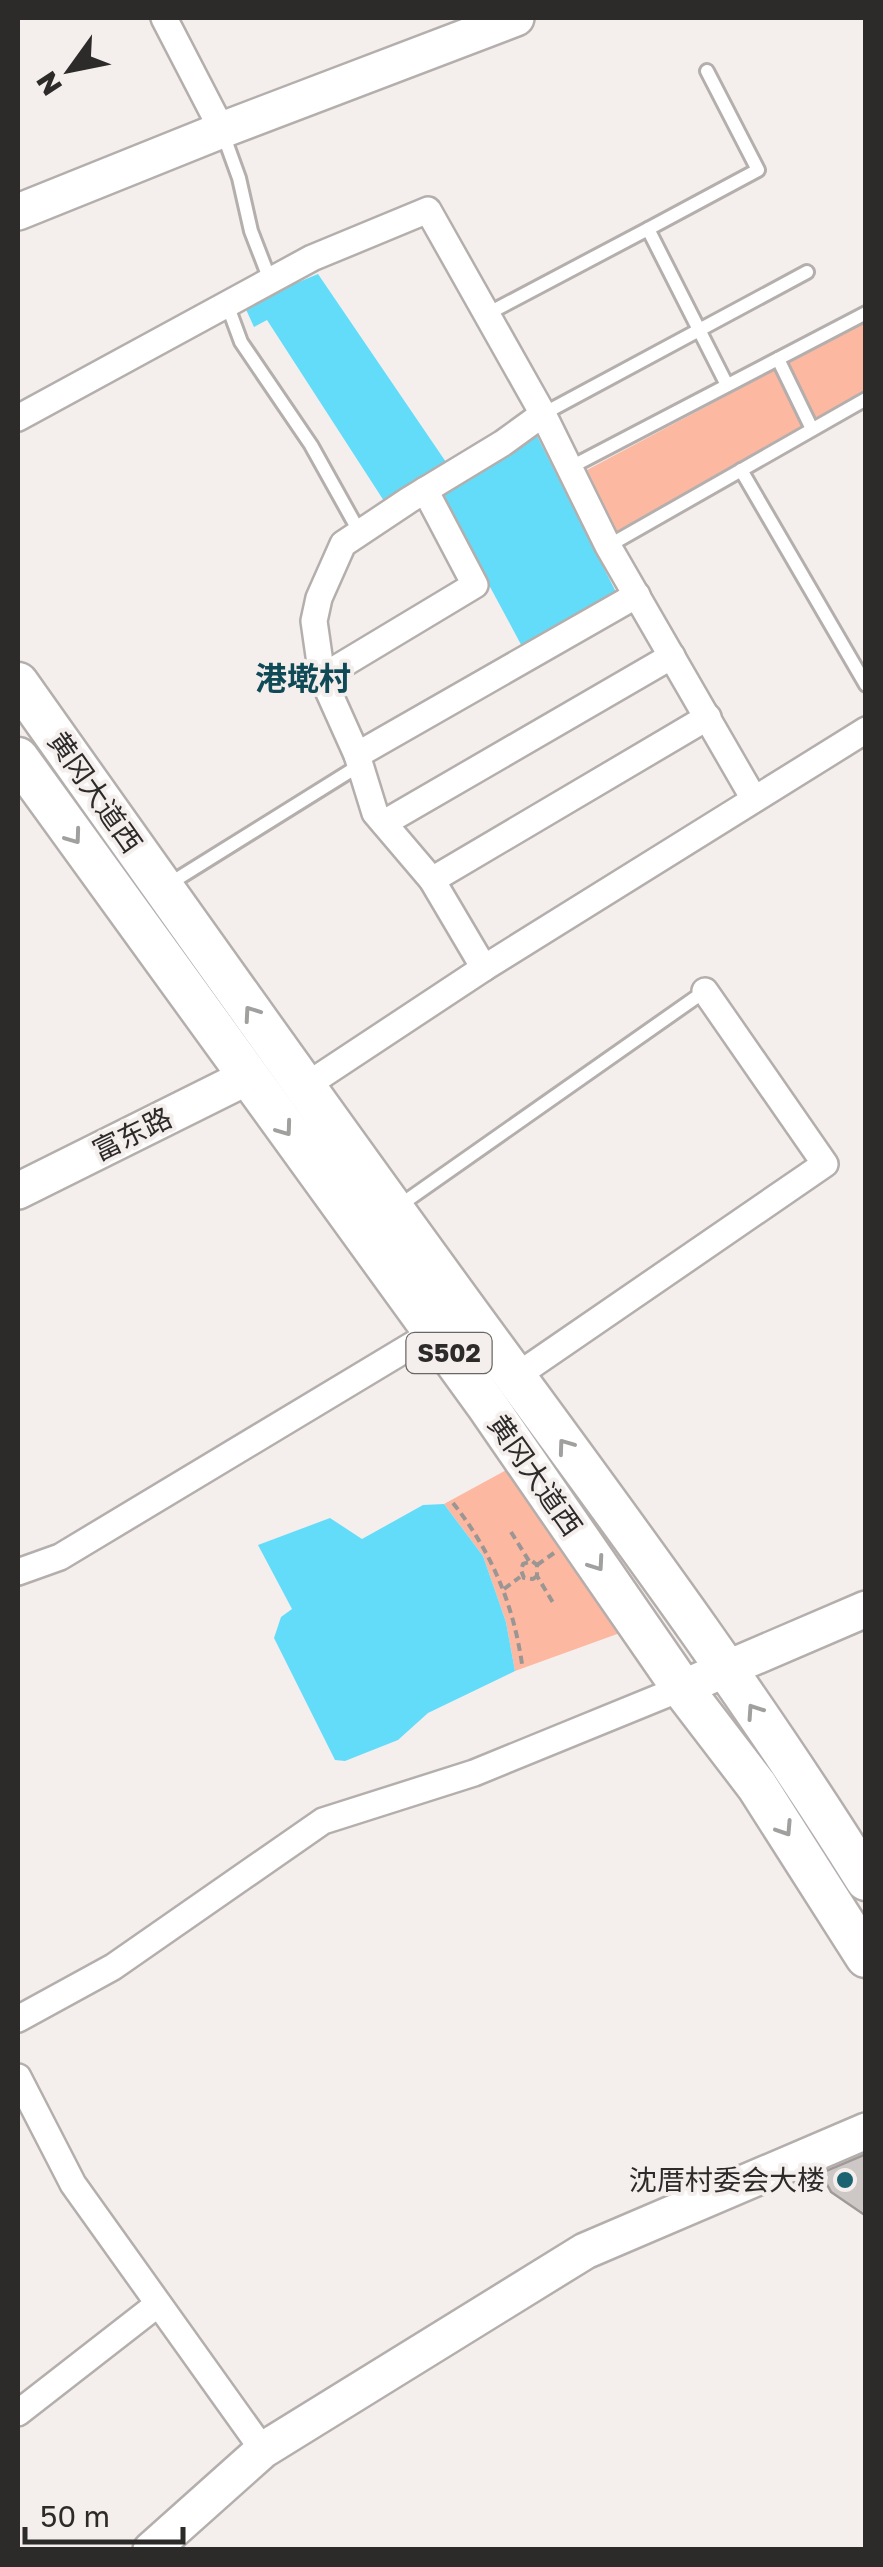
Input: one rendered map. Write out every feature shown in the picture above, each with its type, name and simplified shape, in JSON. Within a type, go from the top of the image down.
[{"type":"main road","name":"黄冈大道西","points":[[18,683],[304,1087],[666,1584],[866,1880]]},
{"type":"main road","name":"黄冈大道西","points":[[24,783],[434,1332],[682,1688],[757,1786],[866,1958]]},
{"type":"street","points":[[164,18],[222,130]]},
{"type":"street","points":[[18,212],[516,18]]},
{"type":"street","points":[[18,418],[312,258],[428,210],[543,414],[608,546],[754,799]]},
{"type":"street","points":[[484,968],[432,880],[375,813],[359,760],[322,677],[314,621],[343,544],[503,444],[543,414]]},
{"type":"street","points":[[322,677],[475,585],[425,490]]},
{"type":"street","points":[[359,760],[637,596]]},
{"type":"street","points":[[384,824],[672,656]]},
{"type":"street","points":[[432,880],[708,717]]},
{"type":"street","points":[[304,1087],[484,968],[866,730]]},
{"type":"street","points":[[515,1378],[824,1164],[705,991]]},
{"type":"street","name":"富东路","points":[[18,1191],[247,1077]]},
{"type":"street","points":[[18,1572],[60,1557],[434,1332]]},
{"type":"street","points":[[18,2019],[113,1967],[324,1821],[474,1773],[866,1608]]},
{"type":"street","points":[[18,2078],[73,2184],[263,2450]]},
{"type":"street","points":[[151,2550],[263,2450],[586,2251],[866,2131]]},
{"type":"street","points":[[18,2414],[158,2304]]},
{"type":"lane","points":[[487,314],[758,170],[707,71]]},
{"type":"lane","points":[[222,130],[240,178],[251,231],[270,280]]},
{"type":"lane","points":[[648,229],[727,385]]},
{"type":"lane","points":[[543,414],[807,272]]},
{"type":"lane","points":[[227,304],[241,342],[312,445],[360,533]]},
{"type":"lane","points":[[569,468],[866,313]]},
{"type":"lane","points":[[778,359],[812,430]]},
{"type":"lane","points":[[608,546],[866,399]]},
{"type":"lane","points":[[741,470],[866,685]]},
{"type":"lane","points":[[163,888],[359,760]]},
{"type":"lane","points":[[393,1210],[705,991]]},
{"type":"path","points":[[453,1503],[474,1530],[504,1589],[522,1664]]},
{"type":"path","points":[[511,1532],[529,1561],[538,1565],[537,1576],[530,1580],[522,1576]]},
{"type":"path","points":[[522,1576],[522,1566],[529,1561]]},
{"type":"path","points":[[504,1589],[522,1576]]},
{"type":"path","points":[[537,1576],[555,1606]]},
{"type":"shaded area","points":[[865,322],[865,390],[615,532],[585,471]]},
{"type":"shaded area","points":[[510,1468],[620,1633],[515,1671],[506,1622],[483,1556],[444,1504]]},
{"type":"water","points":[[318,274],[448,465],[384,501],[267,320],[254,327],[244,305]]},
{"type":"water","points":[[537,436],[620,600],[525,652],[439,492]]},
{"type":"water","points":[[444,1504],[483,1556],[506,1622],[515,1671],[428,1713],[398,1740],[345,1761],[335,1760],[274,1638],[281,1617],[292,1609],[258,1545],[330,1518],[362,1539],[423,1505]]},
{"type":"building","name":"沈厝村委会大楼","points":[[866,2154],[866,2216],[831,2192],[821,2173]]},
{"type":"place","name":"沈厝村委会大楼","points":[[845,2180]]},
{"type":"district","name":"港墘村","points":[[303,679]]}]
